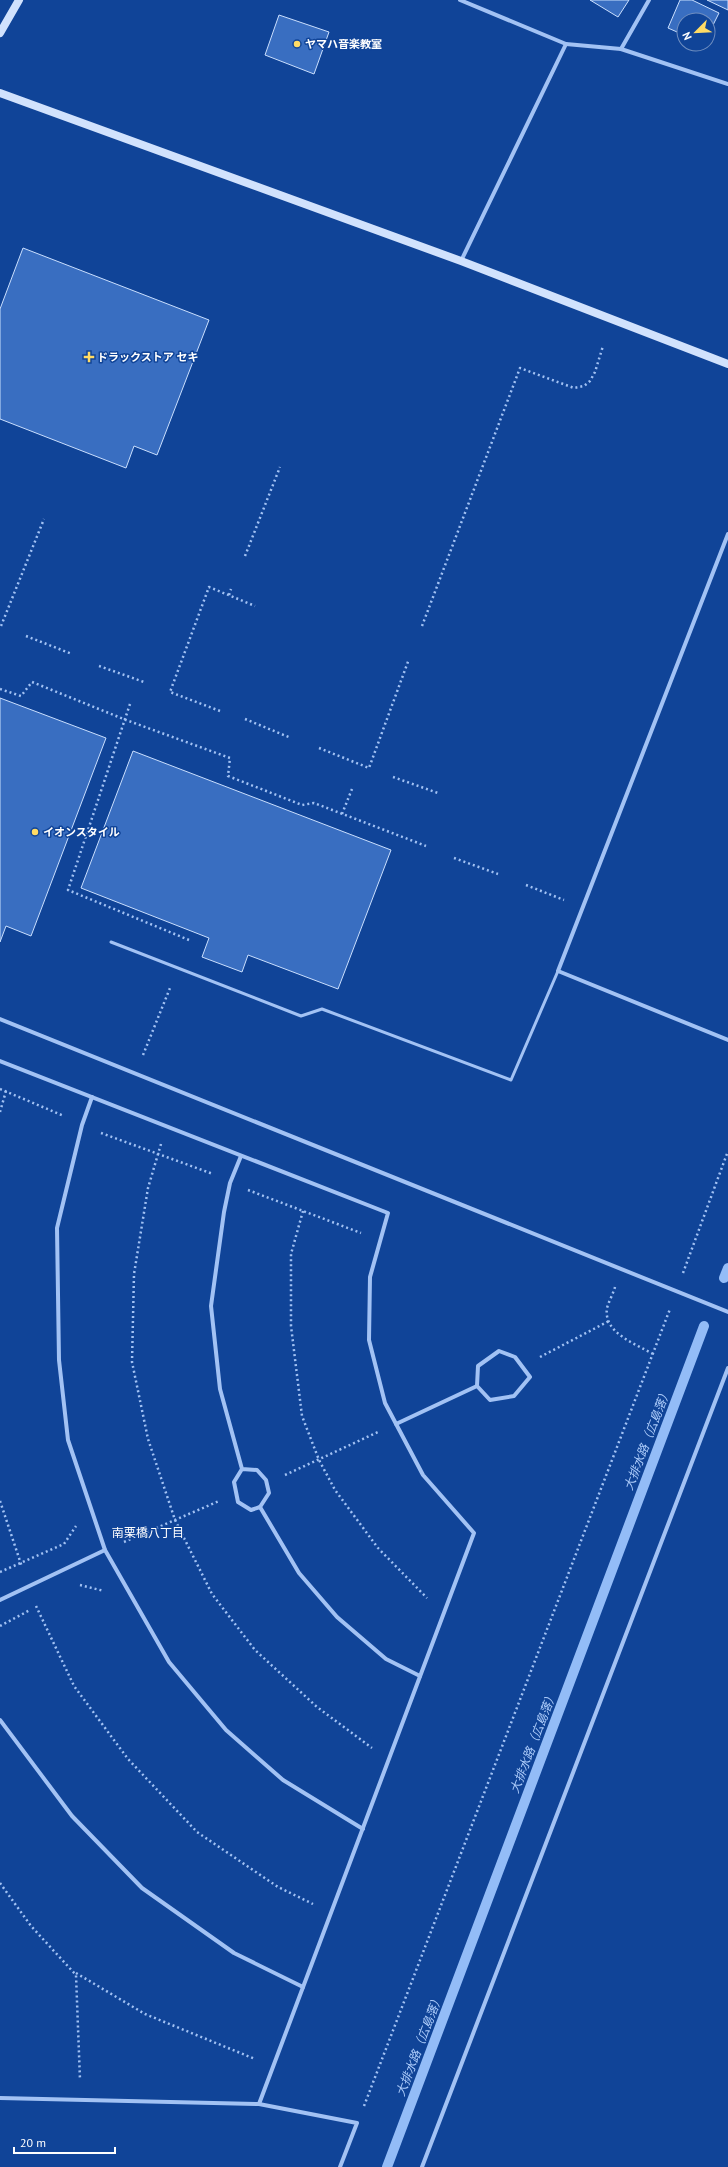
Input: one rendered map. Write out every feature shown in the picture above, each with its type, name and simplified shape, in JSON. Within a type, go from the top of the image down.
[{"type":"street","points":[[0,33],[19,0]]},
{"type":"street","points":[[462,0],[566,44],[621,49],[728,84]]},
{"type":"street","points":[[621,49],[650,0]]},
{"type":"street","points":[[461,261],[566,44]]},
{"type":"street","points":[[0,93],[461,261],[728,364]]},
{"type":"street","points":[[728,534],[558,971],[728,1040]]},
{"type":"street","points":[[0,1019],[677,1290],[728,1312]]},
{"type":"street","points":[[0,1061],[388,1213],[379,1240],[370,1277],[369,1340],[385,1403],[423,1474],[474,1533],[259,2104]]},
{"type":"street","points":[[92,1097],[82,1125],[57,1228],[59,1360],[68,1440],[105,1550],[169,1662],[226,1730],[283,1780],[363,1829]]},
{"type":"street","points":[[241,1156],[230,1183],[211,1306],[220,1389],[242,1469],[234,1482],[238,1502],[251,1510],[260,1507],[269,1493],[266,1480],[257,1470],[242,1469]]},
{"type":"street","points":[[499,1351],[515,1357],[530,1377],[514,1396],[490,1400],[478,1386],[478,1366],[499,1351]]},
{"type":"street","points":[[422,2167],[728,1368]]},
{"type":"street","points":[[396,1424],[478,1386]]},
{"type":"street","points":[[260,1507],[299,1573],[337,1617],[386,1659],[420,1676]]},
{"type":"street","points":[[0,1600],[105,1550]]},
{"type":"street","points":[[0,1720],[72,1816],[142,1888],[234,1954],[303,1987]]},
{"type":"street","points":[[0,2098],[259,2104],[357,2123],[340,2167]]},
{"type":"lane","points":[[111,942],[301,1016],[322,1009],[511,1080],[558,971]]},
{"type":"path","points":[[422,626],[520,368],[574,388],[584,386],[590,381],[595,372],[603,346]]},
{"type":"path","points":[[245,556],[280,468]]},
{"type":"path","points":[[2,626],[44,519]]},
{"type":"path","points":[[220,711],[170,692],[209,587],[256,606]]},
{"type":"path","points":[[229,595],[231,590]]},
{"type":"path","points":[[26,636],[72,654]]},
{"type":"path","points":[[319,748],[369,768],[409,659]]},
{"type":"path","points":[[99,666],[144,682]]},
{"type":"path","points":[[0,689],[21,696],[32,682],[126,720],[230,758],[228,776],[302,806],[314,803],[426,846]]},
{"type":"path","points":[[130,704],[126,720],[68,890],[189,940]]},
{"type":"path","points":[[245,720],[291,738]]},
{"type":"path","points":[[393,777],[438,793]]},
{"type":"path","points":[[342,814],[352,789]]},
{"type":"path","points":[[454,858],[498,874]]},
{"type":"path","points":[[526,885],[583,907]]},
{"type":"path","points":[[135,1074],[170,988]]},
{"type":"path","points":[[0,1089],[54,1111],[82,1125],[202,1169],[230,1183],[379,1240]]},
{"type":"path","points":[[0,1112],[6,1091]]},
{"type":"path","points":[[166,1126],[148,1188],[134,1274],[132,1362],[148,1439],[175,1520],[212,1594],[255,1650],[316,1707],[370,1748],[390,1755]]},
{"type":"path","points":[[357,2123],[653,1354],[728,1151]]},
{"type":"path","points":[[303,1211],[291,1254],[291,1326],[302,1416],[319,1460],[335,1490],[378,1548],[443,1614]]},
{"type":"path","points":[[622,1268],[607,1309],[610,1326],[623,1337],[653,1354]]},
{"type":"path","points":[[522,1367],[609,1320]]},
{"type":"path","points":[[266,1484],[396,1424]]},
{"type":"path","points":[[105,1550],[237,1494]]},
{"type":"path","points":[[0,1501],[28,1587],[74,1686],[128,1759],[197,1832],[278,1887],[310,1904],[332,1909]]},
{"type":"path","points":[[0,1572],[64,1544],[90,1504]]},
{"type":"path","points":[[78,1584],[132,1598]]},
{"type":"path","points":[[0,1626],[43,1603]]},
{"type":"path","points":[[0,1883],[31,1926],[76,1975],[81,2100]]},
{"type":"path","points":[[73,1972],[145,2014],[238,2053],[274,2065]]},
{"type":"building","points":[[590,0],[629,0],[618,17]]},
{"type":"building","points":[[680,0],[692,0],[719,13],[716,19],[716,12],[676,12],[676,32],[668,28]]},
{"type":"building","points":[[707,0],[728,0],[728,10]]},
{"type":"building","name":"ヤマハ音楽教室","points":[[279,15],[329,32],[314,74],[265,55]]},
{"type":"building","points":[[23,248],[209,320],[157,455],[134,446],[126,468],[0,419],[0,309]]},
{"type":"building","name":"イオンスタイル","points":[[0,698],[106,738],[31,936],[6,926],[0,942]]},
{"type":"building","points":[[133,751],[391,850],[338,989],[248,955],[242,972],[202,957],[209,938],[81,888]]},
{"type":"waterway","name":"大排水路（広島落）","points":[[724,1278],[728,1268]]},
{"type":"waterway","name":"大排水路（広島落）","points":[[387,2167],[704,1326]]},
{"type":"place","name":"ヤマハ音楽教室","points":[[297,44]]},
{"type":"place","name":"ドラックストア セキ","points":[[89,357]]},
{"type":"place","name":"イオンスタイル","points":[[35,832]]},
{"type":"district","name":"南栗橋八丁目","points":[[148,1532]]}]
